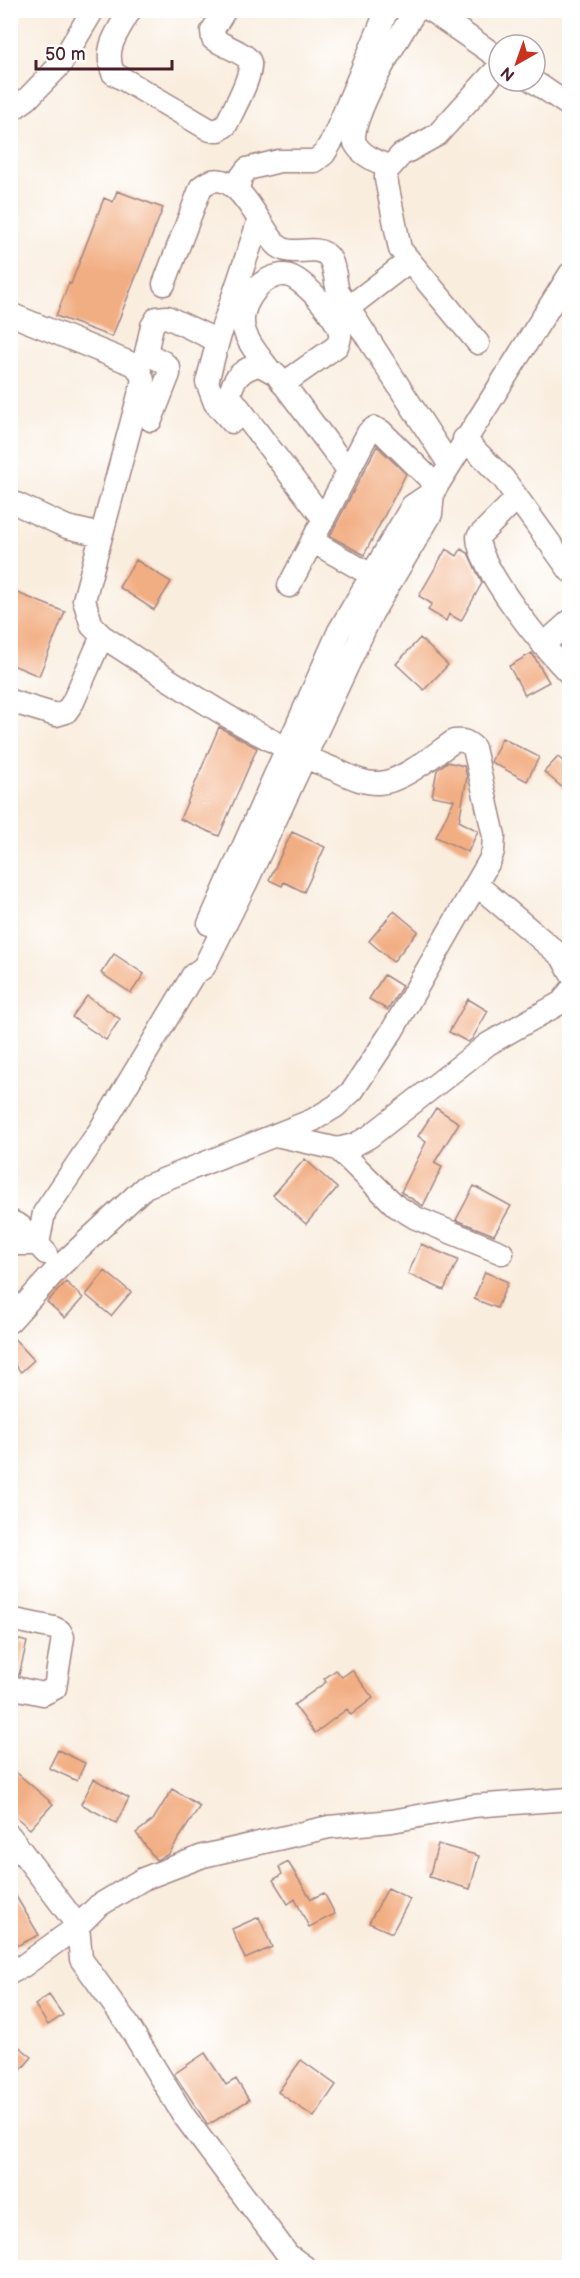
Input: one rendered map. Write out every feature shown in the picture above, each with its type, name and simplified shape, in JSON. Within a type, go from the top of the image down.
[{"type":"street","points":[[10,111],[27,99],[60,65],[93,10]]},
{"type":"street","points":[[130,10],[110,46],[108,61],[112,73],[210,130],[219,130],[226,125],[249,76],[251,65],[249,58],[213,39],[212,31],[225,10]]},
{"type":"street","points":[[238,190],[241,177],[247,169],[279,161],[315,160],[324,154],[333,139],[387,10]]},
{"type":"street","points":[[389,166],[363,153],[355,143],[354,134],[361,108],[399,36],[416,10]]},
{"type":"street","points":[[430,10],[487,50]]},
{"type":"street","points":[[478,343],[400,249],[386,179],[389,166],[401,155],[437,135],[487,80]]},
{"type":"street","points":[[547,90],[570,106]]},
{"type":"street","points":[[164,284],[201,187],[208,182],[218,181],[238,190],[275,244],[283,250],[320,251],[327,256],[332,263],[338,292],[449,464]]},
{"type":"street","points":[[232,422],[215,403],[207,382],[218,340],[259,220]]},
{"type":"street","points":[[348,308],[409,261]]},
{"type":"street","points":[[276,376],[338,346],[340,339],[340,332],[334,320],[308,287],[296,278],[284,274],[259,285],[245,306],[242,322],[248,340],[348,470]]},
{"type":"street","points":[[349,637],[372,613],[431,514],[435,489],[449,464],[570,274]]},
{"type":"street","points":[[10,314],[135,365],[143,380],[84,600],[92,626],[102,636],[214,709],[296,753],[365,782],[380,783],[396,779],[454,741],[468,742],[474,748],[494,836],[494,851],[476,884],[392,1031],[352,1090],[336,1106],[314,1120],[145,1187],[59,1268],[10,1321]]},
{"type":"street","points":[[151,420],[169,374],[169,368],[163,362],[146,353],[152,326],[157,318],[167,317],[218,340]]},
{"type":"street","points":[[276,376],[260,365],[244,371],[231,386],[230,396],[323,518]]},
{"type":"street","points":[[289,586],[348,470],[368,433],[374,428],[381,431],[435,489]]},
{"type":"street","points":[[464,439],[502,478],[565,557]]},
{"type":"street","points":[[38,1244],[44,1213],[100,1130],[194,975],[204,967],[238,879],[349,637],[371,575],[412,506],[435,489]]},
{"type":"street","points":[[517,498],[478,537],[478,548],[510,602],[543,645],[570,674]]},
{"type":"street","points":[[10,501],[67,527],[101,536]]},
{"type":"street","points":[[312,541],[371,575]]},
{"type":"street","points":[[543,645],[570,621]]},
{"type":"street","points":[[10,701],[56,715],[66,712],[73,702],[102,636]]},
{"type":"street","points":[[476,884],[562,957],[570,972]]},
{"type":"street","points":[[276,1135],[338,1149],[354,1145],[369,1137],[488,1044],[562,1002],[570,991]]},
{"type":"street","points":[[338,1149],[396,1206],[416,1218],[502,1253]]},
{"type":"street","points":[[10,1221],[20,1226],[59,1268]]},
{"type":"street","points":[[10,1241],[16,1244],[38,1244]]},
{"type":"street","points":[[10,1619],[54,1628],[63,1637],[54,1688],[43,1694],[10,1687]]},
{"type":"street","points":[[10,1973],[78,1926],[98,1906],[143,1880],[203,1856],[329,1827],[392,1821],[473,1806],[570,1799]]},
{"type":"street","points":[[10,1836],[78,1926],[81,1959],[127,2023],[184,2116],[288,2255],[303,2267]]},
{"type":"building","points":[[117,191],[163,208],[112,337],[56,316],[69,283],[71,284],[104,198],[113,202]]},
{"type":"building","points":[[377,446],[406,474],[364,555],[330,536]]},
{"type":"building","points":[[446,549],[457,556],[461,549],[468,553],[482,583],[461,621],[449,614],[446,621],[428,610],[432,604],[419,596]]},
{"type":"building","points":[[136,560],[171,582],[154,610],[119,587]]},
{"type":"building","points":[[10,590],[65,612],[39,676],[10,664]]},
{"type":"building","points":[[420,638],[448,665],[424,690],[396,664]]},
{"type":"building","points":[[532,653],[549,682],[525,695],[509,666]]},
{"type":"building","points":[[219,727],[257,748],[219,836],[180,819]]},
{"type":"building","points":[[502,738],[539,757],[527,781],[491,762]]},
{"type":"building","points":[[558,757],[570,767],[570,794],[544,772]]},
{"type":"building","points":[[447,762],[464,766],[467,777],[459,821],[478,831],[468,852],[436,837],[454,800],[432,796],[437,770]]},
{"type":"building","points":[[292,832],[325,847],[304,892],[284,882],[282,886],[269,880]]},
{"type":"building","points":[[394,911],[418,931],[393,962],[369,941]]},
{"type":"building","points":[[114,954],[144,974],[131,993],[101,973]]},
{"type":"building","points":[[384,975],[402,986],[388,1010],[369,999]]},
{"type":"building","points":[[87,996],[120,1019],[106,1040],[72,1017]]},
{"type":"building","points":[[468,999],[488,1011],[468,1042],[449,1032]]},
{"type":"building","points":[[436,1108],[459,1123],[434,1163],[442,1167],[423,1206],[401,1192],[426,1142],[418,1136]]},
{"type":"building","points":[[305,1159],[337,1188],[306,1224],[273,1195]]},
{"type":"building","points":[[474,1186],[511,1206],[494,1235],[456,1220]]},
{"type":"building","points":[[421,1244],[458,1260],[444,1290],[408,1274]]},
{"type":"building","points":[[105,1271],[131,1292],[111,1316],[86,1295]]},
{"type":"building","points":[[485,1272],[508,1282],[497,1308],[474,1299]]},
{"type":"building","points":[[66,1282],[83,1298],[65,1318],[47,1302]]},
{"type":"building","points":[[10,1334],[34,1360],[21,1372],[10,1360]]},
{"type":"building","points":[[10,1637],[27,1642],[19,1675],[10,1674]]},
{"type":"building","points":[[336,1670],[342,1677],[352,1670],[373,1698],[351,1715],[347,1709],[315,1733],[294,1705],[326,1682],[324,1679]]},
{"type":"building","points":[[58,1750],[85,1763],[77,1781],[49,1768]]},
{"type":"building","points":[[10,1767],[53,1804],[30,1829],[10,1812]]},
{"type":"building","points":[[94,1779],[129,1798],[116,1823],[81,1804]]},
{"type":"building","points":[[172,1789],[200,1806],[169,1854],[156,1860],[136,1833],[153,1820]]},
{"type":"building","points":[[438,1844],[479,1856],[470,1889],[429,1877]]},
{"type":"building","points":[[288,1862],[311,1899],[324,1893],[335,1914],[309,1927],[295,1899],[288,1904],[273,1880],[282,1874],[279,1867]]},
{"type":"building","points":[[10,1886],[39,1935],[10,1949]]},
{"type":"building","points":[[388,1888],[410,1899],[392,1933],[369,1923]]},
{"type":"building","points":[[259,1917],[272,1947],[245,1959],[232,1929]]},
{"type":"building","points":[[49,1995],[63,2015],[48,2025],[35,2005]]},
{"type":"building","points":[[10,2039],[32,2057],[10,2083]]},
{"type":"building","points":[[205,2053],[226,2085],[236,2079],[249,2100],[208,2125],[174,2074]]},
{"type":"building","points":[[301,2060],[336,2085],[314,2117],[278,2092]]}]
